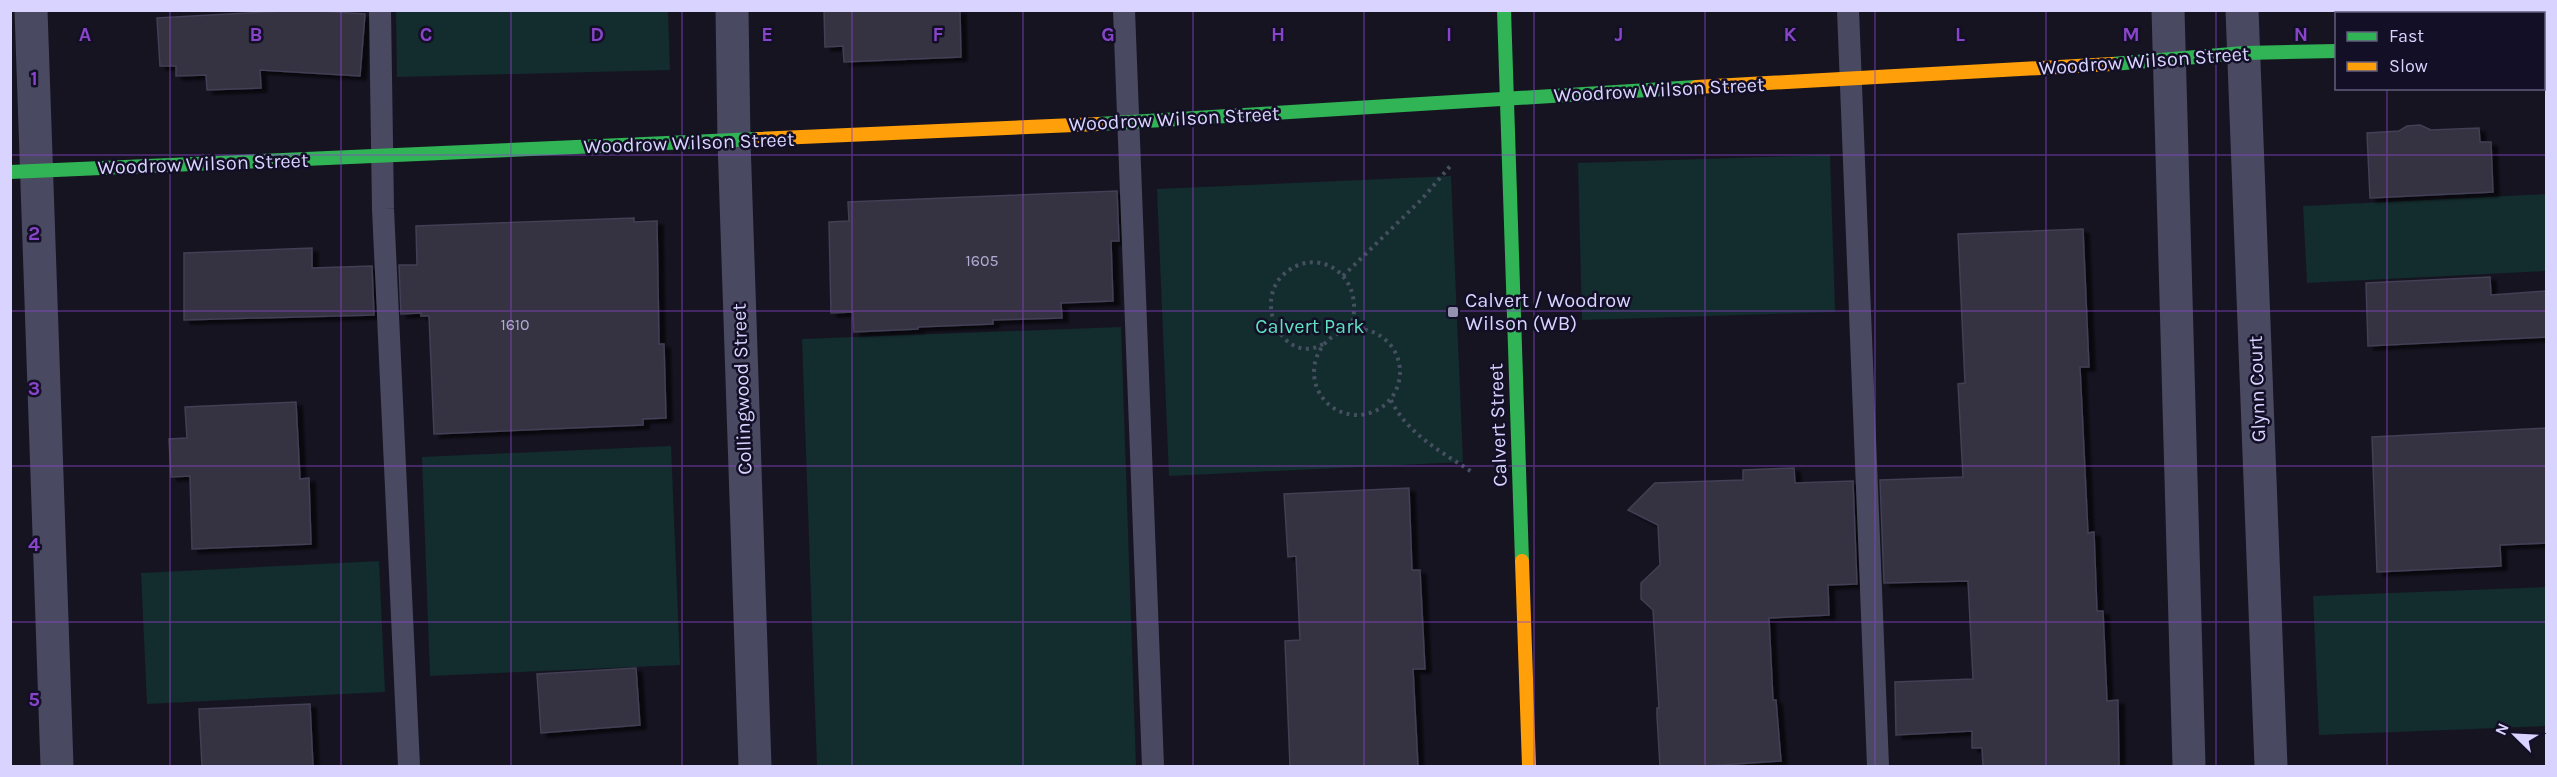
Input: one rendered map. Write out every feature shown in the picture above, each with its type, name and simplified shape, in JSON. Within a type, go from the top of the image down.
[{"type":"street","points":[[31,10],[24,171],[57,766]]},
{"type":"street","name":"Collingwood Street","points":[[732,10],[734,141],[755,766]]},
{"type":"street","name":"Calvert Street","points":[[1504,10],[1528,766]]},
{"type":"street","points":[[2168,10],[2189,766]]},
{"type":"street","name":"Glynn Court","points":[[2242,10],[2271,766]]},
{"type":"street","name":"Woodrow Wilson Street","points":[[24,171],[1129,123],[1507,97],[2128,63],[2244,53],[2335,51]]},
{"type":"lane","points":[[380,10],[382,157],[409,766]]},
{"type":"lane","points":[[1124,10],[1153,766]]},
{"type":"lane","points":[[1848,10],[1878,766]]},
{"type":"path","points":[[1343,276],[1422,199],[1452,164]]},
{"type":"path","points":[[1323,344],[1316,357],[1314,372],[1316,387],[1324,400],[1335,410],[1350,415],[1365,415],[1380,410],[1391,400],[1399,387],[1401,372],[1398,357],[1391,344],[1379,334],[1365,328],[1350,329],[1331,337],[1314,349],[1300,348],[1288,341],[1278,330],[1271,317],[1270,303],[1273,290],[1280,278],[1291,269],[1305,264],[1319,264],[1332,268],[1343,276],[1352,287],[1356,301],[1355,315],[1350,329]]},
{"type":"path","points":[[1391,400],[1396,411],[1417,434],[1435,449],[1472,472]]},
{"type":"green space","points":[[396,11],[668,11],[670,70],[397,77]]},
{"type":"green space","points":[[1830,155],[1835,312],[1582,320],[1578,163]]},
{"type":"green space","name":"Calvert Park","points":[[1451,176],[1463,462],[1169,476],[1157,189]]},
{"type":"green space","points":[[2546,194],[2546,271],[2307,283],[2303,206]]},
{"type":"green space","points":[[1121,327],[1136,766],[817,766],[802,339]]},
{"type":"green space","points":[[671,446],[680,665],[430,676],[422,457]]},
{"type":"green space","points":[[379,561],[385,692],[147,704],[141,573]]},
{"type":"green space","points":[[2546,587],[2546,726],[2319,735],[2313,596]]},
{"type":"building","points":[[303,10],[365,14],[360,76],[260,70],[261,88],[207,90],[206,75],[176,76],[176,66],[160,66],[157,18]]},
{"type":"building","points":[[824,10],[960,10],[961,57],[844,62],[843,46],[825,47]]},
{"type":"building","points":[[2420,125],[2431,130],[2479,128],[2480,142],[2491,142],[2493,192],[2370,198],[2367,133],[2399,131],[2407,126]]},
{"type":"building","points":[[1117,191],[1119,241],[1111,241],[1113,301],[1061,303],[1062,318],[993,320],[993,324],[854,332],[853,312],[831,313],[829,222],[849,221],[848,202]]},
{"type":"building","points":[[634,218],[634,222],[657,221],[659,344],[664,344],[666,418],[643,419],[643,425],[434,434],[429,316],[421,316],[421,313],[401,314],[399,265],[417,265],[416,226]]},
{"type":"building","points":[[2083,229],[2089,367],[2080,367],[2088,533],[2094,532],[2097,611],[2103,611],[2107,701],[2118,700],[2119,766],[1983,766],[1982,748],[1972,748],[1972,731],[1896,735],[1895,682],[1973,679],[1968,581],[1884,583],[1880,480],[1963,477],[1958,384],[1965,383],[1958,234]]},
{"type":"building","points":[[312,248],[312,268],[372,266],[374,315],[184,320],[184,253]]},
{"type":"building","points":[[2490,277],[2491,295],[2547,291],[2547,337],[2368,346],[2366,283]]},
{"type":"building","points":[[296,402],[300,479],[309,478],[311,544],[192,549],[190,476],[171,477],[169,439],[187,438],[185,407]]},
{"type":"building","points":[[2547,428],[2547,543],[2500,545],[2501,566],[2377,572],[2372,437]]},
{"type":"building","points":[[1794,468],[1795,483],[1853,481],[1857,584],[1828,585],[1829,615],[1769,618],[1773,700],[1776,700],[1781,761],[1706,766],[1660,766],[1653,610],[1641,599],[1641,583],[1660,565],[1658,525],[1628,510],[1655,483],[1743,480],[1743,470]]},
{"type":"building","points":[[1409,488],[1412,570],[1420,570],[1425,669],[1413,669],[1418,766],[1290,766],[1285,641],[1300,640],[1296,556],[1288,557],[1284,494]]},
{"type":"building","points":[[636,668],[640,725],[541,733],[537,674]]},
{"type":"building","points":[[310,704],[313,766],[202,766],[199,709]]},
{"type":"traffic: fast","points":[[1504,10],[1522,561]]},
{"type":"traffic: fast","points":[[2112,64],[2244,53],[2335,51]]},
{"type":"traffic: fast","points":[[1098,124],[1696,87]]},
{"type":"traffic: fast","points":[[10,172],[757,139]]},
{"type":"traffic: slow","points":[[1696,87],[2112,64]]},
{"type":"traffic: slow","points":[[757,139],[1098,124]]},
{"type":"traffic: slow","points":[[1522,561],[1529,766]]},
{"type":"place","name":"Calvert / Woodrow Wilson (WB)","points":[[1453,312]]}]
